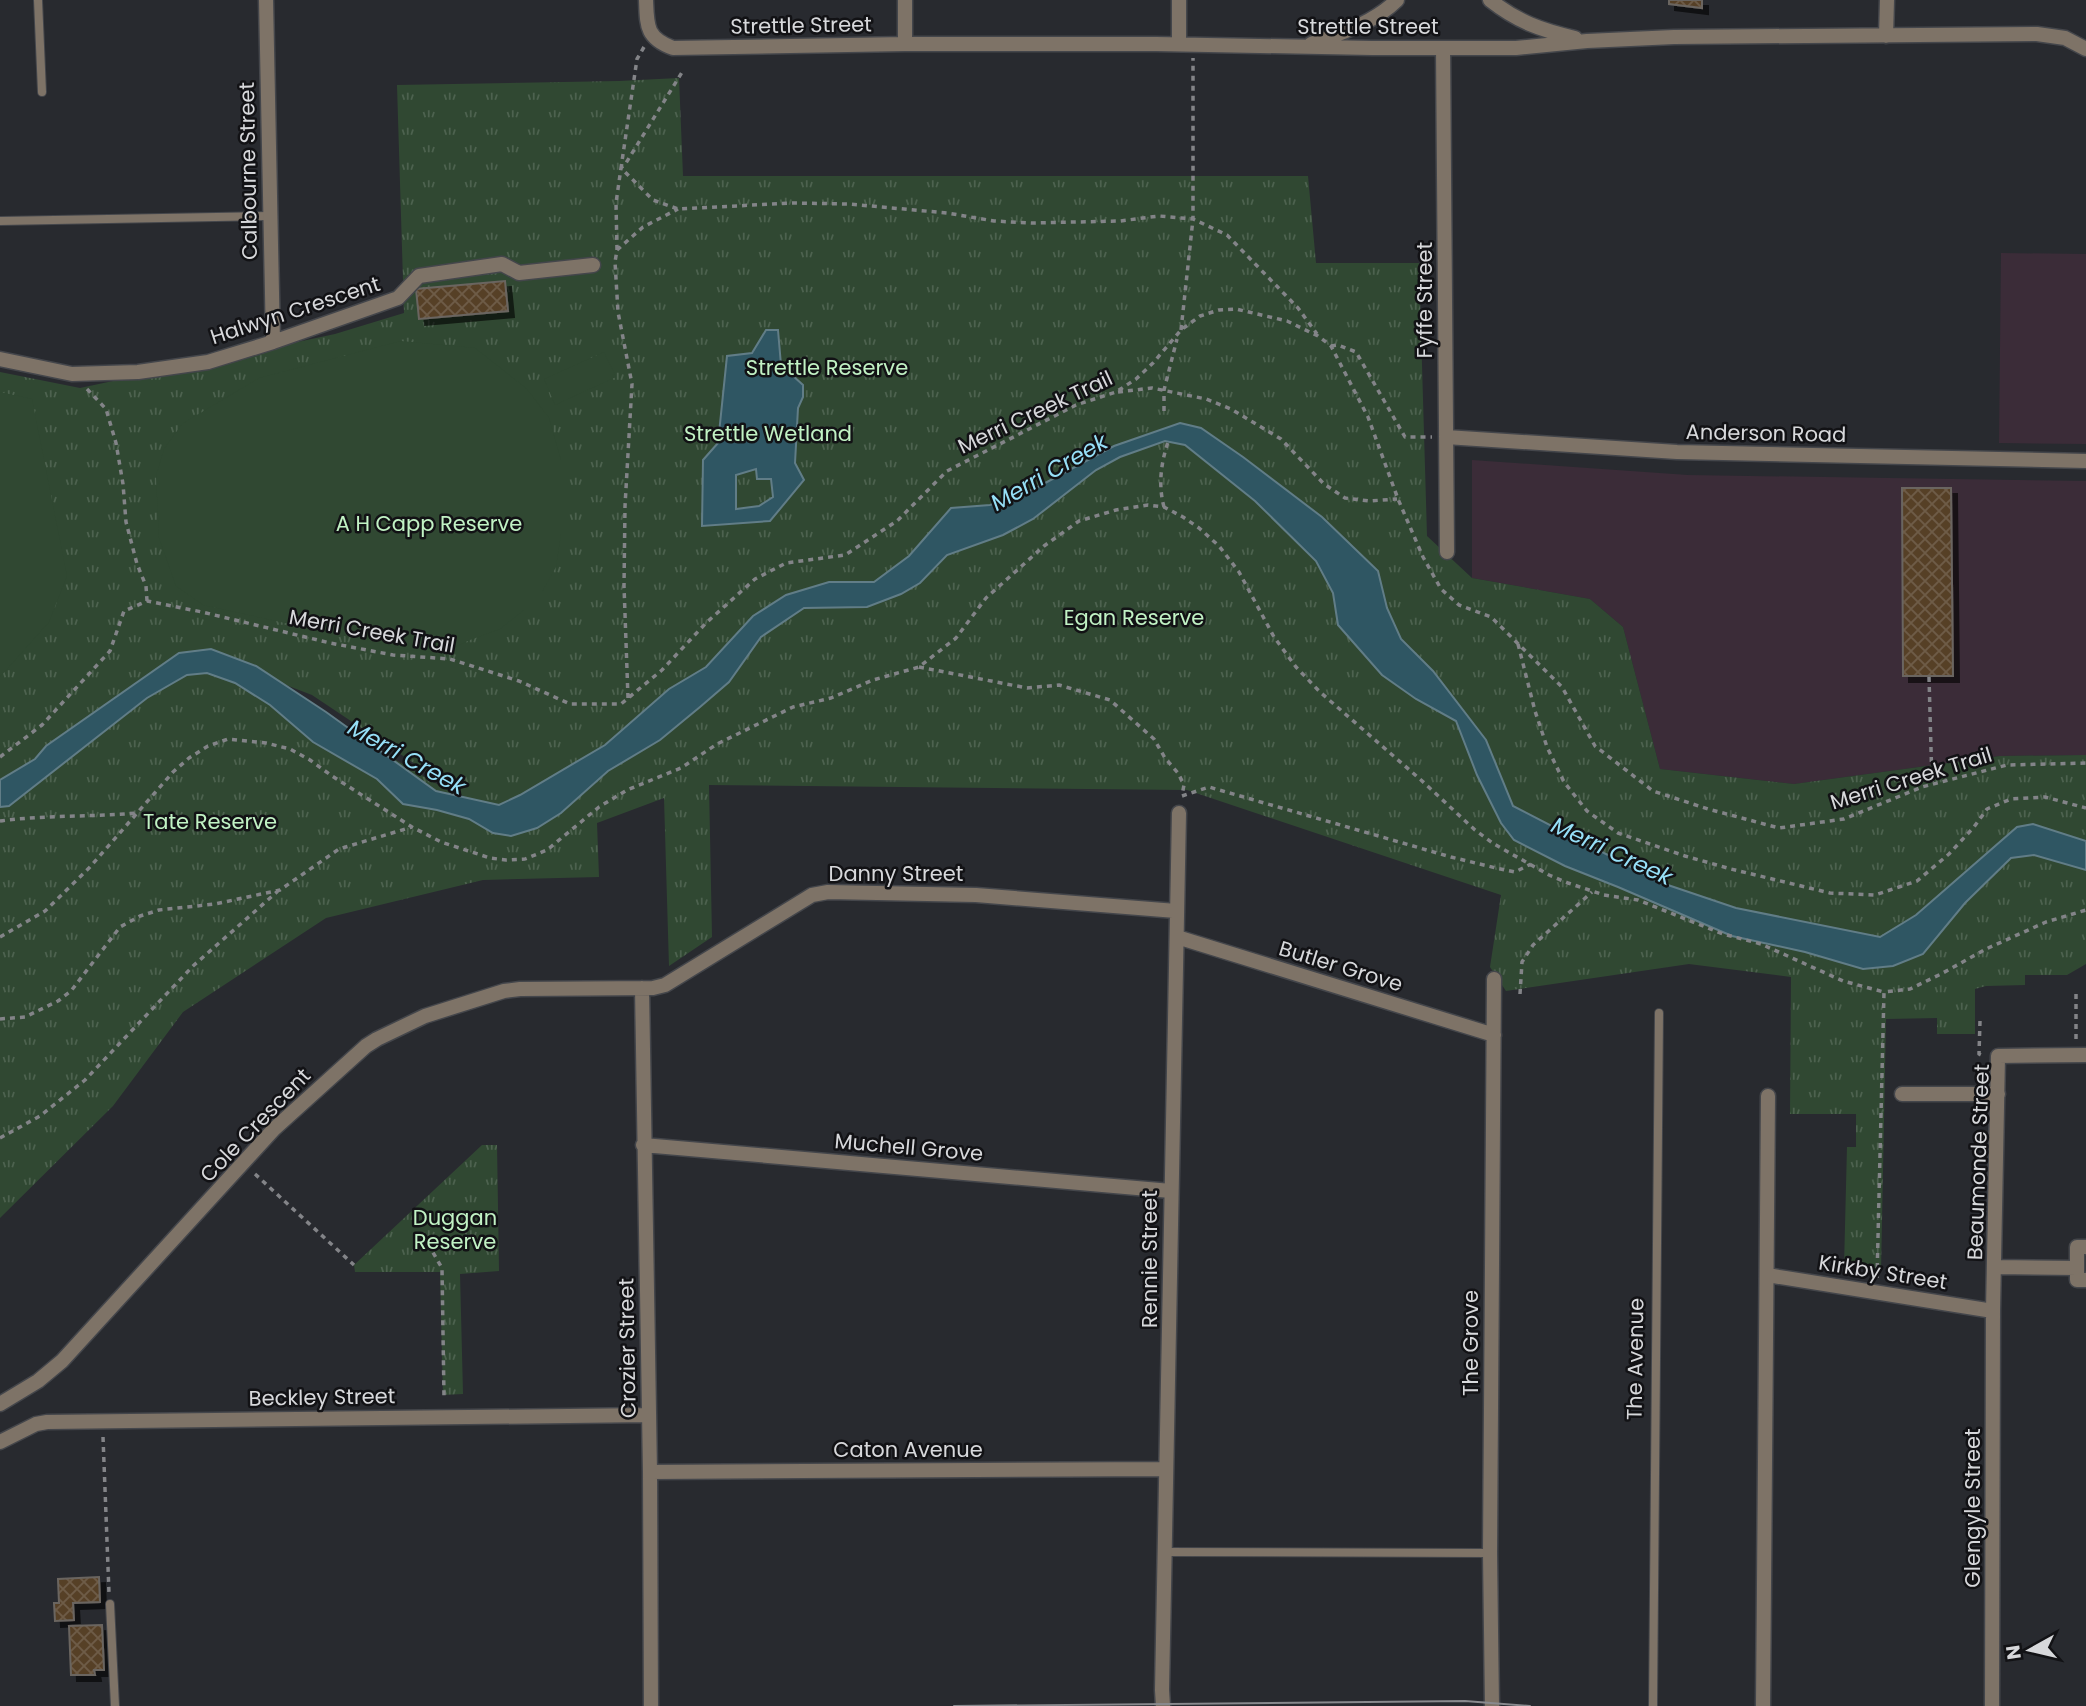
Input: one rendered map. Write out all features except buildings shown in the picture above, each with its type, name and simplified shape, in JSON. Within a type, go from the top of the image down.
[{"type":"street","name":"Calbourne Street","points":[[265,0],[273,342]]},
{"type":"street","points":[[646,0],[651,35]]},
{"type":"street","points":[[905,0],[905,44]]},
{"type":"street","points":[[1179,0],[1186,44]]},
{"type":"street","points":[[1304,47],[1356,27],[1397,0]]},
{"type":"street","points":[[1490,0],[1527,24],[1587,41]]},
{"type":"street","points":[[1886,36],[1887,0]]},
{"type":"street","name":"Strettle Street","points":[[651,35],[660,43],[673,48],[905,44],[1516,48],[1674,37],[2054,35],[2074,41],[2086,49]]},
{"type":"street","name":"Fyffe Street","points":[[1443,48],[1447,552]]},
{"type":"street","name":"Halwyn Crescent","points":[[0,359],[72,374],[138,372],[208,362],[398,298],[418,276],[502,264],[519,273],[593,265]]},
{"type":"street","name":"Anderson Road","points":[[1446,436],[1677,452],[2086,461]]},
{"type":"street","name":"Rennie Street","points":[[1163,1706],[1179,813]]},
{"type":"street","name":"Danny Street","points":[[642,988],[665,985],[812,895],[828,892],[976,895],[1176,911]]},
{"type":"street","name":"Butler Grove","points":[[1177,937],[1494,1035]]},
{"type":"street","name":"The Grove","points":[[1492,1706],[1490,1553],[1494,979]]},
{"type":"street","name":"Crozier Street","points":[[642,988],[651,1706]]},
{"type":"street","name":"Cole Crescent","points":[[0,1404],[38,1381],[62,1361],[285,1119],[366,1046],[425,1016],[520,989],[642,988]]},
{"type":"street","name":"Beaumonde Street","points":[[1993,1311],[1998,1056],[2086,1055]]},
{"type":"street","points":[[1902,1094],[1998,1094]]},
{"type":"street","points":[[1763,1706],[1768,1096]]},
{"type":"street","name":"Muchell Grove","points":[[643,1145],[1171,1191]]},
{"type":"street","points":[[1995,1268],[2082,1274],[2077,1247],[2086,1247]]},
{"type":"street","name":"Kirkby Street","points":[[1767,1275],[1993,1311]]},
{"type":"street","name":"Glengyle Street","points":[[1993,1311],[1993,1706]]},
{"type":"street","name":"Beckley Street","points":[[0,1442],[39,1423],[649,1415]]},
{"type":"street","name":"Caton Avenue","points":[[650,1472],[1166,1469]]},
{"type":"lane","points":[[38,0],[42,92]]},
{"type":"lane","points":[[0,221],[270,216]]},
{"type":"lane","name":"The Avenue","points":[[1653,1706],[1659,1013]]},
{"type":"lane","points":[[1164,1552],[1490,1553]]},
{"type":"lane","points":[[110,1604],[115,1706]]},
{"type":"path","points":[[628,698],[624,586],[625,506],[632,384],[618,312],[616,204],[637,59],[651,35]]},
{"type":"path","points":[[1181,330],[1193,219],[1186,44]]},
{"type":"path","points":[[621,167],[684,69]]},
{"type":"path","points":[[621,167],[653,200],[678,209],[792,203],[861,205],[1031,223],[1159,216],[1193,219],[1227,235],[1298,309],[1318,336]]},
{"type":"path","points":[[617,250],[643,227],[678,209]]},
{"type":"path","name":"Merri Creek Trail","points":[[147,601],[330,643],[393,655],[450,659],[519,681],[570,704],[621,704],[662,670],[706,623],[755,579],[786,564],[845,555],[897,521],[947,471],[1076,405],[1116,392],[1136,379],[1181,330],[1200,316],[1219,310],[1236,309],[1287,320],[1331,345],[1368,417],[1398,499],[1423,557],[1441,589],[1459,605],[1492,617],[1562,687],[1595,746],[1653,791],[1779,828],[1844,819],[1932,784],[2007,765],[2086,763]]},
{"type":"path","points":[[1164,411],[1164,390],[1177,337]]},
{"type":"path","points":[[1331,345],[1356,352],[1405,437],[1446,436]]},
{"type":"path","points":[[0,757],[41,725],[110,651],[124,611],[147,601],[146,586],[126,522],[116,443],[106,408],[72,374]]},
{"type":"path","points":[[1116,392],[1152,388],[1206,398],[1281,439],[1324,484],[1345,498],[1368,501],[1398,499]]},
{"type":"path","points":[[1164,507],[1161,479],[1163,456],[1168,442]]},
{"type":"path","points":[[0,937],[46,911],[90,867],[173,772],[189,758],[208,746],[228,739],[266,743],[290,749],[412,827],[441,842],[490,858],[525,859],[547,850],[589,815],[627,789],[681,768],[717,744],[793,707],[831,698],[873,680],[919,667],[956,638],[986,598],[1044,546],[1079,521],[1116,510],[1149,505],[1164,507],[1199,528],[1219,546],[1239,572],[1285,654],[1321,692],[1475,830],[1549,875],[1592,892],[1638,900],[1723,934],[1761,944],[1843,981],[1884,992],[1910,989],[2034,927],[2086,910]]},
{"type":"path","points":[[1517,642],[1543,735],[1564,782],[1587,811],[1618,833],[1668,851],[1830,893],[1875,895],[1917,881],[1974,827],[1987,808],[2011,799],[2045,797],[2086,808]]},
{"type":"path","points":[[919,667],[1027,688],[1059,685],[1110,700],[1154,739],[1178,773],[1185,785],[1179,813]]},
{"type":"path","points":[[1929,677],[1932,784]]},
{"type":"path","points":[[1182,796],[1209,787],[1485,865],[1515,872],[1531,864]]},
{"type":"path","points":[[0,821],[29,817],[96,817],[137,813]]},
{"type":"path","points":[[0,1138],[40,1116],[85,1080],[192,967],[280,890],[339,849],[412,827]]},
{"type":"path","points":[[0,1019],[25,1017],[58,1002],[71,991],[120,927],[140,916],[159,909],[215,904],[280,890]]},
{"type":"path","points":[[1520,994],[1522,962],[1533,945],[1592,892]]},
{"type":"path","points":[[1876,1291],[1884,992]]},
{"type":"path","points":[[2076,994],[2076,1026]]},
{"type":"path","points":[[1980,1021],[1979,1054],[1987,1059]]},
{"type":"path","points":[[243,1164],[354,1265]]},
{"type":"path","points":[[428,1244],[442,1268],[444,1397]]},
{"type":"path","points":[[102,1421],[110,1604]]},
{"type":"shaded area","points":[[2001,253],[2086,254],[2086,444],[1999,443]]},
{"type":"shaded area","points":[[1472,460],[1688,475],[2086,481],[2086,755],[2000,756],[1794,784],[1660,769],[1623,627],[1590,599],[1472,578]]},
{"type":"green space","points":[[679,78],[683,176],[1308,176],[1316,263],[1419,263],[1427,536],[1472,578],[1590,599],[1623,627],[1660,769],[1794,784],[2000,756],[2086,755],[2086,964],[2067,975],[2025,975],[2025,985],[1986,986],[1975,989],[1975,1034],[1937,1034],[1937,1018],[1886,1019],[1881,1271],[1844,1267],[1847,1147],[1856,1147],[1856,1114],[1790,1114],[1791,977],[1689,964],[1506,991],[1490,967],[1501,895],[1187,790],[709,785],[712,937],[669,966],[664,798],[597,823],[599,877],[483,880],[326,918],[183,1012],[113,1106],[0,1218],[0,372],[80,388],[335,334],[404,313],[397,85]],"holes":[[[231,664],[312,695],[481,808]]]},
{"type":"green space","name":"A H Capp Reserve","points":[[401,341],[475,348],[527,389],[549,418],[561,460],[561,534],[556,567],[542,592],[500,629],[444,652],[409,650],[203,605],[176,586],[159,538],[156,476],[164,449],[182,424],[259,378]]},
{"type":"green space","points":[[604,352],[616,377],[555,405],[544,379]]},
{"type":"green space","points":[[0,392],[32,399],[67,576],[49,622],[0,677]]},
{"type":"green space","name":"Duggan Reserve","points":[[482,1145],[497,1145],[499,1271],[460,1274],[463,1394],[443,1395],[440,1272],[355,1272],[354,1265]]},
{"type":"water","name":"Strettle Wetland","points":[[766,330],[778,330],[781,365],[803,385],[803,397],[798,408],[795,463],[804,480],[770,521],[702,526],[703,460],[718,443],[727,356],[752,353]],"holes":[[[756,469],[757,479],[771,479],[773,497],[759,506],[736,509],[736,475]]]},
{"type":"water","points":[[1180,423],[1201,428],[1243,457],[1322,517],[1378,571],[1387,608],[1401,639],[1433,671],[1486,740],[1513,806],[1662,883],[1736,908],[1880,937],[1916,915],[2017,827],[2033,824],[2086,841],[2086,870],[2034,855],[2011,858],[1965,903],[1923,954],[1893,966],[1863,969],[1805,952],[1732,936],[1565,866],[1514,840],[1501,823],[1477,775],[1456,721],[1416,699],[1382,675],[1338,625],[1333,593],[1316,561],[1255,501],[1185,445],[1165,441],[1120,457],[1096,470],[1033,519],[1003,535],[947,555],[920,583],[901,594],[867,607],[804,608],[761,637],[729,682],[660,740],[608,771],[561,813],[537,828],[511,836],[493,833],[469,819],[403,804],[377,779],[313,742],[270,705],[235,683],[207,673],[187,675],[147,698],[9,806],[0,807],[0,780],[35,759],[46,746],[179,653],[211,649],[256,666],[326,712],[436,791],[499,805],[605,745],[669,689],[706,667],[753,616],[786,595],[829,582],[874,582],[909,556],[951,508],[990,505],[1034,489],[1114,446]]},
{"type":"tram line","points":[[954,1706],[1465,1701],[1530,1706]]},
{"type":"park label","name":"Strettle Reserve","points":[[827,367]]},
{"type":"park label","name":"Egan Reserve","points":[[1134,617]]},
{"type":"park label","name":"Tate Reserve","points":[[210,821]]},
{"type":"water label","name":"Merri Creek","points":[[1049,472]]},
{"type":"water label","name":"Merri Creek","points":[[407,757]]},
{"type":"water label","name":"Merri Creek","points":[[1612,851]]}]
